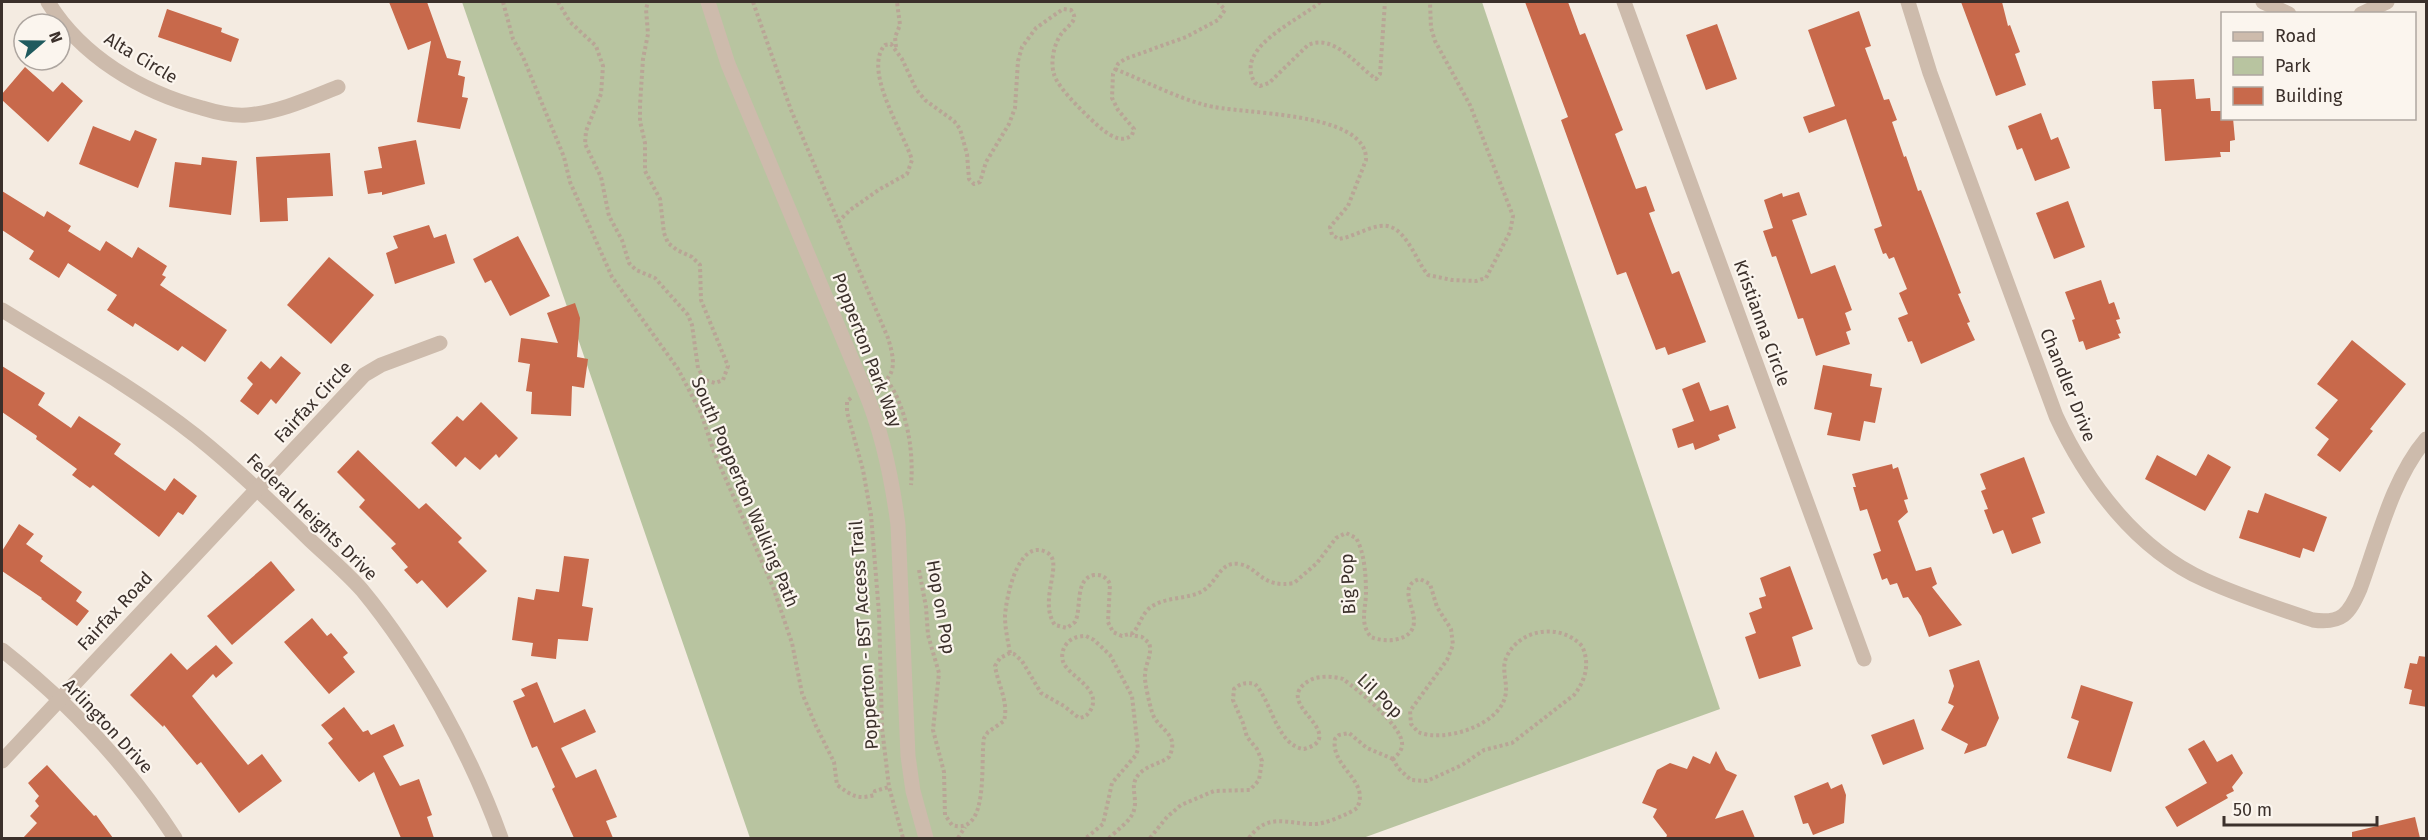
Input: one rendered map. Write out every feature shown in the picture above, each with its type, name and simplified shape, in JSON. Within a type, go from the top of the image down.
[{"type":"street","name":"Alta Circle","points":[[48,2],[56,16],[84,46],[111,67],[174,101],[212,111],[244,115],[278,111],[338,87]]},
{"type":"street","name":"Popperton Park Way","points":[[708,2],[728,64],[866,391],[880,433],[898,525],[908,756],[913,791],[926,838]]},
{"type":"street","name":"Kristianna Circle","points":[[1624,2],[1864,659]]},
{"type":"street","name":"Chandler Drive","points":[[1908,2],[1930,73],[2056,416],[2072,451],[2094,485],[2118,514],[2146,541],[2175,563],[2221,587],[2313,621],[2327,622],[2340,619],[2353,606],[2400,479],[2410,460],[2427,440]]},
{"type":"street","points":[[2263,2],[2285,12]]},
{"type":"street","points":[[2365,12],[2387,2]]},
{"type":"street","name":"Federal Heights Drive","points":[[2,310],[124,386],[195,435],[257,489],[360,589],[399,639],[444,713],[491,809],[501,838]]},
{"type":"street","name":"Fairfax Circle","points":[[257,489],[363,375],[381,365],[440,343]]},
{"type":"street","name":"Fairfax Road","points":[[2,761],[257,489]]},
{"type":"street","name":"Arlington Drive","points":[[2,650],[58,700],[113,757],[149,800],[175,838]]},
{"type":"path","name":"South Popperton Walking Path","points":[[503,2],[513,39],[523,57],[564,157],[570,182],[612,277],[678,369],[701,413],[714,452],[773,587],[792,643],[802,693],[835,764],[837,785],[862,798],[874,795],[876,790],[889,788]]},
{"type":"path","points":[[558,2],[570,22],[597,46],[603,66],[601,94],[586,131],[585,144],[601,177],[609,216],[622,240],[625,257],[636,270],[655,278],[688,315],[692,325],[698,368],[705,380],[715,383],[723,380],[728,366],[701,300],[700,265],[692,257],[668,243],[664,233],[660,199],[645,171],[645,143],[640,120],[640,105],[643,59],[648,34],[646,9],[648,2]]},
{"type":"path","points":[[753,2],[791,110],[888,338],[894,363],[892,373],[887,380],[878,385]]},
{"type":"path","points":[[838,222],[850,210],[880,189],[907,174],[912,160],[887,103],[880,75],[879,54],[882,47],[895,37],[900,25],[897,2]]},
{"type":"path","points":[[895,37],[897,51],[916,89],[960,129],[968,154],[969,179],[974,184],[980,182],[986,162],[1012,116],[1017,100],[1020,53],[1035,28],[1063,9],[1071,10],[1073,21],[1063,32],[1056,46],[1053,60],[1054,76],[1093,122],[1111,136],[1125,139],[1132,135],[1134,129],[1118,110],[1112,98],[1111,87],[1115,69],[1125,58],[1166,45],[1218,20],[1225,13],[1224,8],[1218,2]]},
{"type":"path","points":[[1320,2],[1257,49],[1250,67],[1255,83],[1260,86],[1269,83],[1308,45],[1315,42],[1331,45],[1355,60],[1376,79],[1380,74],[1385,2]]},
{"type":"path","points":[[1115,69],[1204,105],[1321,122],[1346,131],[1362,144],[1366,160],[1348,206],[1330,227],[1332,235],[1339,239],[1378,226],[1388,226],[1399,232],[1428,275],[1452,280],[1482,280],[1489,275],[1505,242],[1512,226],[1513,216],[1470,105],[1435,41],[1431,28],[1430,2]]},
{"type":"path","points":[[888,43],[897,51]]},
{"type":"path","points":[[887,380],[895,393],[911,448],[913,466],[910,490]]},
{"type":"path","name":"Popperton - BST Access Trail","points":[[851,398],[847,401],[847,412],[863,470],[870,515],[879,614],[882,728],[889,788],[903,838]]},
{"type":"path","name":"Big Pop","points":[[1130,634],[1149,608],[1203,591],[1222,569],[1230,565],[1244,566],[1269,582],[1294,584],[1317,563],[1336,538],[1346,533],[1356,538],[1361,550],[1366,595],[1364,624],[1371,637],[1396,640],[1410,632],[1414,622],[1409,602],[1409,588],[1413,582],[1420,579],[1430,584],[1437,608],[1453,634],[1453,645],[1447,660],[1410,711],[1411,724],[1418,732],[1438,735],[1466,730],[1482,724],[1500,709],[1506,696],[1505,660],[1514,646],[1529,635],[1557,632],[1582,646],[1586,664],[1580,688],[1512,743],[1484,750],[1462,765],[1421,782],[1411,780],[1404,775],[1393,759]]},
{"type":"path","points":[[1010,653],[1005,616],[1010,589],[1022,558],[1035,550],[1046,552],[1053,560],[1054,573],[1048,592],[1048,609],[1055,625],[1066,628],[1075,622],[1082,584],[1091,576],[1100,575],[1110,584],[1108,622],[1110,628],[1116,635],[1130,634],[1142,637],[1149,643],[1151,652],[1144,678],[1151,711],[1157,722],[1169,734],[1173,748],[1169,757],[1148,767],[1135,779],[1133,793],[1135,808],[1109,838]]},
{"type":"path","name":"Hop on Pop","points":[[918,560],[928,635],[939,674],[933,730],[945,772],[945,815],[952,825],[965,826]]},
{"type":"path","points":[[958,838],[965,826],[974,821],[980,804],[984,738],[988,732],[1004,721],[1005,717],[1004,698],[995,666],[1000,658],[1010,653],[1014,654],[1022,661],[1041,693],[1064,706],[1075,716],[1082,718],[1087,715],[1092,706],[1090,691],[1064,664],[1062,655],[1069,641],[1079,636],[1086,636],[1094,640],[1110,655],[1132,696],[1138,749],[1136,755],[1112,783],[1103,824],[1086,838]]},
{"type":"path","name":"Lil Pop","points":[[1150,838],[1167,817],[1181,805],[1214,791],[1250,790],[1259,780],[1262,770],[1260,755],[1246,738],[1232,695],[1234,689],[1247,682],[1259,688],[1275,721],[1294,746],[1304,749],[1316,744],[1319,732],[1298,700],[1301,687],[1318,677],[1343,679],[1397,730],[1403,743],[1401,750],[1393,759]]},
{"type":"path","points":[[1248,838],[1257,829],[1275,820],[1320,824],[1357,808],[1360,803],[1360,789],[1348,774],[1334,749],[1335,739],[1339,735],[1349,733],[1367,748],[1393,759]]},
{"type":"green space","points":[[462,2],[1482,2],[1720,709],[1363,838],[750,838]]},
{"type":"building","points":[[389,2],[427,2],[447,58],[461,61],[458,75],[465,77],[462,97],[468,98],[460,129],[417,122],[431,41],[408,50]]},
{"type":"building","points":[[1525,2],[1568,2],[1580,35],[1585,33],[1623,130],[1615,134],[1636,189],[1646,186],[1655,211],[1649,213],[1672,274],[1679,271],[1706,342],[1668,355],[1665,347],[1656,350],[1626,272],[1617,275],[1561,120],[1568,117]]},
{"type":"building","points":[[1961,2],[2002,2],[2008,26],[2010,25],[2020,52],[2015,54],[2026,85],[1996,96]]},
{"type":"building","points":[[167,9],[222,28],[221,32],[239,39],[231,62],[158,37]]},
{"type":"building","points":[[1859,11],[1871,46],[1865,48],[1884,100],[1889,99],[1897,120],[1892,122],[1904,157],[1906,156],[1918,191],[1921,190],[1961,293],[1958,294],[1975,340],[1921,364],[1912,341],[1908,342],[1898,318],[1908,314],[1899,293],[1907,289],[1894,257],[1889,259],[1886,253],[1883,254],[1874,229],[1882,226],[1846,119],[1809,133],[1803,117],[1835,106],[1808,30]]},
{"type":"building","points":[[1717,24],[1737,79],[1706,90],[1686,35]]},
{"type":"building","points":[[21,72],[31,72],[53,92],[62,82],[83,101],[48,142],[2,100],[2,94]]},
{"type":"building","points":[[2194,79],[2196,99],[2210,98],[2211,111],[2221,111],[2221,120],[2233,120],[2235,140],[2230,141],[2230,152],[2220,152],[2221,157],[2165,161],[2161,109],[2154,109],[2152,81]]},
{"type":"building","points":[[2041,113],[2051,140],[2058,137],[2070,168],[2035,181],[2022,148],[2017,150],[2008,126]]},
{"type":"building","points":[[93,126],[130,141],[135,130],[157,139],[138,188],[79,164]]},
{"type":"building","points":[[416,140],[425,184],[382,195],[382,192],[368,194],[364,171],[382,168],[378,147]]},
{"type":"building","points":[[330,153],[333,196],[287,198],[288,221],[260,222],[256,157]]},
{"type":"building","points":[[202,157],[237,161],[231,215],[169,207],[175,162],[201,165]]},
{"type":"building","points":[[2,191],[44,217],[47,211],[71,226],[68,231],[100,251],[106,241],[132,258],[138,247],[167,266],[162,275],[166,277],[160,285],[227,330],[205,362],[182,346],[178,351],[135,323],[133,327],[107,310],[117,295],[68,263],[59,278],[29,259],[34,251],[2,230]]},
{"type":"building","points":[[1799,192],[1807,215],[1792,220],[1811,274],[1835,265],[1852,310],[1845,313],[1851,330],[1846,332],[1850,344],[1816,356],[1803,318],[1798,319],[1776,256],[1772,257],[1763,231],[1773,228],[1764,200],[1782,193],[1783,197]]},
{"type":"building","points":[[2068,201],[2085,247],[2054,259],[2036,213]]},
{"type":"building","points":[[429,225],[434,238],[446,234],[455,263],[395,284],[386,253],[398,248],[393,236]]},
{"type":"building","points":[[518,236],[550,296],[510,316],[491,280],[485,283],[473,259]]},
{"type":"building","points":[[329,257],[374,295],[331,344],[287,305]]},
{"type":"building","points":[[2101,280],[2109,304],[2114,302],[2120,319],[2116,320],[2121,333],[2118,334],[2120,338],[2086,350],[2083,341],[2079,342],[2072,320],[2075,319],[2065,292]]},
{"type":"building","points":[[575,303],[580,318],[577,357],[588,359],[584,388],[572,386],[571,416],[531,414],[532,392],[526,391],[530,364],[518,362],[521,338],[558,343],[547,313]]},
{"type":"building","points":[[2352,340],[2406,384],[2370,429],[2373,431],[2340,472],[2317,455],[2329,439],[2315,428],[2338,400],[2317,384]]},
{"type":"building","points":[[281,356],[301,373],[276,404],[271,399],[258,415],[240,401],[253,384],[247,378],[261,361],[270,369]]},
{"type":"building","points":[[1823,365],[1872,374],[1870,386],[1882,388],[1875,423],[1864,421],[1860,441],[1827,435],[1832,413],[1814,409]]},
{"type":"building","points":[[2,366],[45,393],[38,405],[71,428],[79,416],[121,444],[114,454],[165,491],[174,478],[197,496],[183,515],[178,512],[159,537],[93,485],[90,488],[72,475],[77,469],[36,439],[37,436],[2,412]]},
{"type":"building","points":[[1699,382],[1710,411],[1728,405],[1736,428],[1718,435],[1720,440],[1695,450],[1693,443],[1678,448],[1672,429],[1694,421],[1682,389]]},
{"type":"building","points":[[481,402],[518,438],[499,458],[496,454],[480,470],[465,457],[456,467],[431,443],[457,416],[463,421]]},
{"type":"building","points":[[358,450],[419,509],[426,503],[462,538],[458,542],[487,571],[447,608],[422,580],[417,584],[404,570],[408,567],[391,548],[396,544],[359,507],[365,500],[337,472]]},
{"type":"building","points":[[2208,454],[2231,467],[2205,511],[2145,479],[2157,455],[2196,476]]},
{"type":"building","points":[[2024,457],[2045,513],[2032,518],[2041,543],[2012,554],[2003,530],[1993,534],[1984,510],[1988,509],[1981,491],[1986,489],[1980,474]]},
{"type":"building","points":[[1892,464],[1893,469],[1898,467],[1908,499],[1904,500],[1908,512],[1898,521],[1916,571],[1931,567],[1937,584],[1932,587],[1962,625],[1929,637],[1921,616],[1908,597],[1903,598],[1897,583],[1890,585],[1887,578],[1882,580],[1873,554],[1881,551],[1867,509],[1860,511],[1853,487],[1856,487],[1852,474]]},
{"type":"building","points":[[2265,493],[2327,517],[2314,552],[2303,548],[2300,558],[2239,538],[2248,510],[2258,513]]},
{"type":"building","points":[[19,524],[34,534],[26,544],[43,556],[40,561],[82,592],[76,601],[89,611],[77,626],[42,598],[2,571],[2,551]]},
{"type":"building","points":[[564,556],[589,559],[582,606],[593,608],[588,641],[558,639],[556,659],[531,656],[533,643],[512,640],[518,597],[534,600],[536,589],[559,592]]},
{"type":"building","points":[[271,561],[295,590],[232,645],[207,616]]},
{"type":"building","points":[[1790,566],[1813,629],[1792,637],[1801,666],[1759,679],[1745,637],[1756,633],[1749,613],[1762,608],[1759,598],[1766,596],[1760,578]]},
{"type":"building","points":[[312,618],[327,636],[331,633],[348,653],[343,657],[355,672],[329,694],[284,642]]},
{"type":"building","points":[[216,645],[233,663],[216,678],[213,674],[192,696],[248,765],[262,754],[282,781],[239,813],[201,762],[197,765],[164,725],[163,727],[130,695],[171,653],[187,670]]},
{"type":"building","points":[[2419,656],[2427,657],[2427,707],[2409,704],[2412,690],[2404,688],[2410,663],[2417,664]]},
{"type":"building","points":[[1979,660],[1999,718],[1986,746],[1964,754],[1968,744],[1941,730],[1954,706],[1948,703],[1954,686],[1949,670]]},
{"type":"building","points":[[537,682],[554,723],[585,709],[596,732],[561,748],[576,778],[596,769],[617,817],[606,821],[613,838],[574,838],[552,789],[555,787],[537,746],[532,748],[513,701],[525,696],[521,689]]},
{"type":"building","points":[[2081,685],[2133,702],[2111,772],[2067,758],[2079,721],[2071,718]]},
{"type":"building","points":[[344,707],[363,732],[368,730],[371,735],[394,724],[404,746],[383,756],[400,786],[419,779],[432,815],[427,817],[434,838],[401,838],[374,772],[359,782],[328,743],[333,739],[321,725]]},
{"type":"building","points":[[1914,719],[1924,749],[1883,765],[1871,735]]},
{"type":"building","points":[[2204,740],[2217,762],[2232,754],[2243,773],[2232,787],[2234,791],[2226,795],[2228,798],[2177,827],[2165,807],[2207,783],[2188,749]]},
{"type":"building","points":[[1716,751],[1726,770],[1737,775],[1715,819],[1743,810],[1755,838],[1666,838],[1667,835],[1653,817],[1657,809],[1642,803],[1657,770],[1670,763],[1687,769],[1693,756],[1710,764]]},
{"type":"building","points":[[47,765],[94,816],[96,815],[113,838],[23,838],[37,823],[30,816],[39,806],[35,801],[39,796],[28,783]]},
{"type":"building","points":[[1828,782],[1831,789],[1842,784],[1846,795],[1844,823],[1813,835],[1808,823],[1803,824],[1794,796]]},
{"type":"building","points":[[2415,817],[2420,838],[2352,838],[2352,832]]}]
